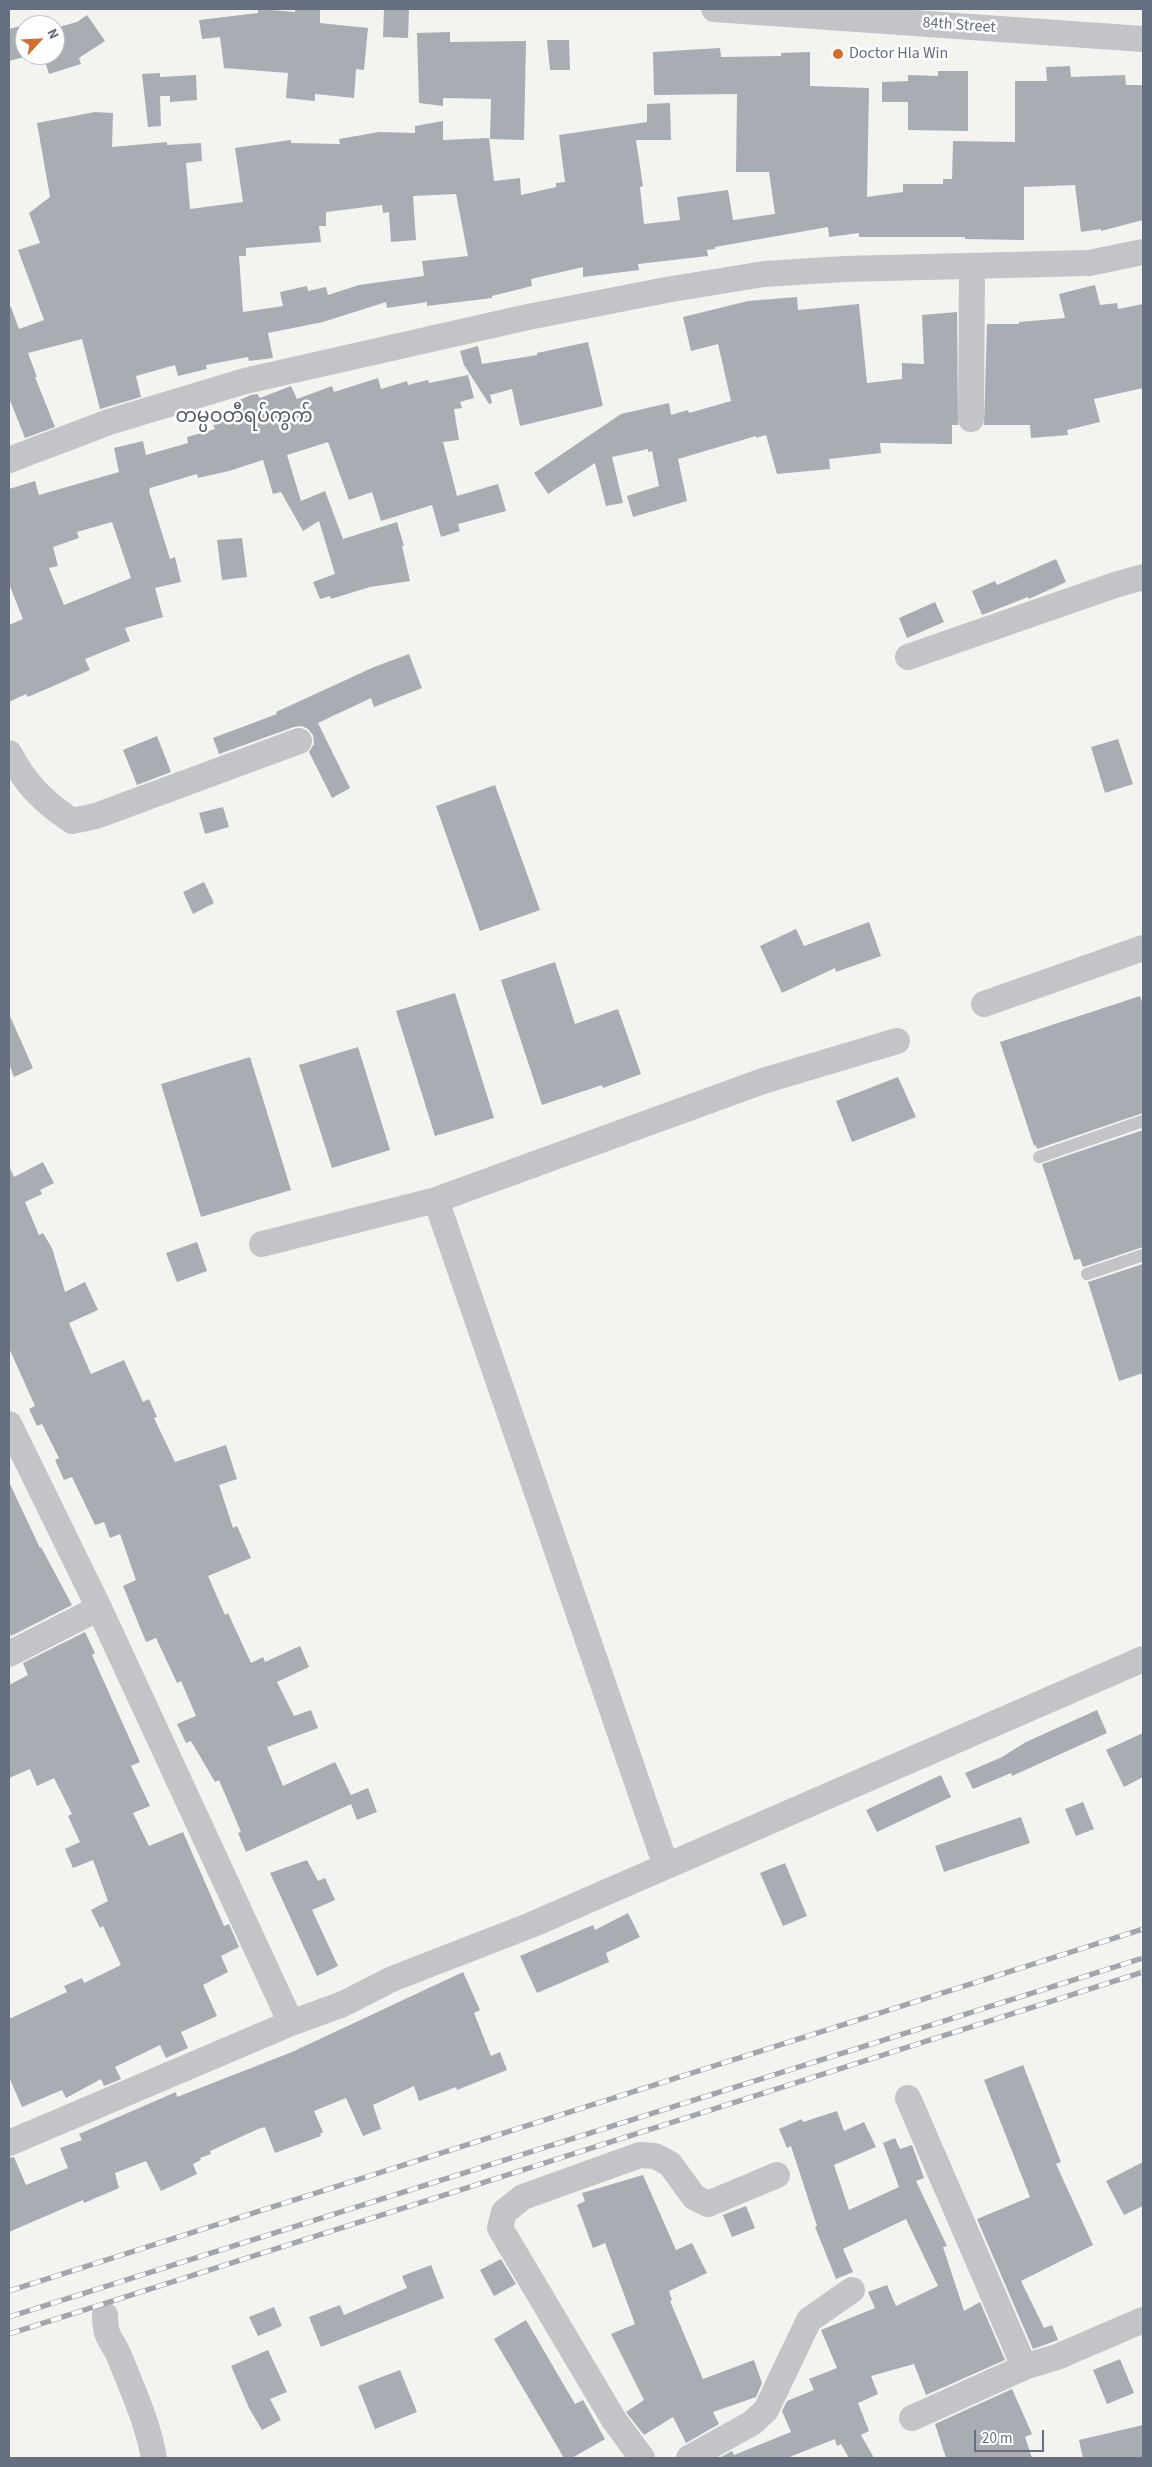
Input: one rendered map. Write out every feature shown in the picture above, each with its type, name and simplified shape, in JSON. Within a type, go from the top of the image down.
[{"type":"street","name":"84th Street","points":[[714,9],[1143,39]]},
{"type":"street","points":[[9,460],[109,422],[245,381],[528,317],[666,290],[764,274],[844,269],[1089,263],[1143,252]]},
{"type":"street","points":[[971,419],[972,267]]},
{"type":"street","points":[[908,657],[1143,577]]},
{"type":"street","points":[[9,753],[26,783],[49,805],[72,820],[96,816],[299,741]]},
{"type":"street","points":[[984,1004],[1143,948]]},
{"type":"street","points":[[262,1244],[436,1200],[763,1081],[898,1041]]},
{"type":"street","points":[[436,1200],[666,1866]]},
{"type":"street","points":[[9,1424],[99,1608],[291,2023]]},
{"type":"street","points":[[9,1654],[99,1608]]},
{"type":"street","points":[[9,2143],[291,2023],[343,2004],[392,1979],[531,1925],[1143,1659]]},
{"type":"street","points":[[908,2098],[1020,2357],[1027,2366]]},
{"type":"street","points":[[642,2458],[614,2420],[500,2228],[504,2212],[523,2198],[640,2155],[655,2156],[670,2164],[694,2197],[708,2204],[777,2175]]},
{"type":"street","points":[[689,2458],[752,2423],[766,2410],[810,2320],[852,2290]]},
{"type":"street","points":[[105,2315],[105,2333],[118,2353],[149,2432],[154,2458]]},
{"type":"street","points":[[912,2418],[1027,2366],[1057,2357],[1143,2320]]},
{"type":"lane","points":[[1039,1157],[1143,1121]]},
{"type":"lane","points":[[1087,1274],[1143,1254]]},
{"type":"building","points":[[258,9],[295,12],[295,9],[320,9],[320,23],[368,28],[364,70],[356,69],[354,98],[315,94],[315,101],[286,98],[288,73],[224,68],[220,37],[202,39],[199,20],[258,13]]},
{"type":"building","points":[[384,9],[409,9],[408,38],[383,37]]},
{"type":"building","points":[[87,15],[105,41],[79,58],[81,64],[49,74],[46,65],[65,65],[65,25],[77,22]]},
{"type":"building","points":[[15,27],[15,59],[9,61],[9,29]]},
{"type":"building","points":[[450,32],[450,42],[526,41],[524,140],[490,139],[491,99],[443,98],[443,106],[419,103],[417,33]]},
{"type":"building","points":[[547,40],[569,40],[570,70],[550,70]]},
{"type":"building","points":[[720,48],[721,57],[781,56],[781,53],[810,52],[810,86],[869,88],[867,197],[903,192],[903,184],[943,184],[943,179],[952,179],[953,141],[1015,142],[1015,81],[1047,81],[1046,67],[1070,66],[1071,77],[1125,75],[1126,85],[1143,85],[1143,220],[1101,231],[1101,229],[1081,232],[1075,185],[1024,187],[1024,240],[965,239],[965,237],[859,237],[859,233],[829,237],[828,227],[715,247],[715,249],[707,250],[708,256],[638,264],[639,270],[583,277],[583,267],[531,279],[532,286],[492,296],[492,298],[427,306],[427,302],[387,308],[386,302],[323,322],[268,333],[273,358],[249,361],[248,357],[206,365],[207,369],[178,376],[175,365],[136,376],[141,397],[100,409],[82,339],[28,353],[37,377],[35,377],[55,427],[25,438],[9,398],[9,307],[11,307],[19,329],[44,320],[18,250],[40,243],[29,213],[50,197],[37,123],[95,112],[113,113],[112,147],[167,142],[167,145],[201,143],[202,161],[186,163],[190,209],[243,202],[235,148],[291,140],[291,143],[340,144],[339,139],[379,132],[415,133],[415,126],[443,121],[443,140],[489,138],[494,181],[520,178],[521,195],[556,187],[556,183],[565,182],[559,135],[647,122],[647,104],[670,103],[671,140],[636,140],[643,186],[640,187],[644,224],[680,220],[677,197],[728,190],[733,220],[775,214],[769,172],[736,172],[737,94],[654,95],[653,52]],"holes":[[[456,194],[468,256],[422,261],[424,276],[359,285],[328,295],[326,287],[308,291],[307,286],[280,292],[283,306],[243,312],[239,256],[246,256],[246,248],[321,242],[319,226],[326,226],[326,212],[382,205],[383,213],[389,212],[391,242],[416,240],[413,196]]]},
{"type":"building","points":[[938,71],[968,71],[968,131],[908,130],[908,102],[882,102],[882,82],[908,81],[908,75],[938,76]]},
{"type":"building","points":[[160,73],[160,77],[196,75],[197,100],[170,102],[170,96],[160,96],[161,126],[148,127],[142,74]]},
{"type":"building","points":[[1095,285],[1100,305],[1117,303],[1118,309],[1143,304],[1143,388],[1094,399],[1100,422],[1067,430],[1068,435],[1031,438],[1030,425],[984,425],[987,324],[1019,324],[1019,322],[1065,318],[1059,294]]},
{"type":"building","points":[[797,297],[798,310],[859,304],[867,383],[902,379],[902,363],[924,364],[922,315],[957,312],[958,425],[952,425],[952,444],[880,443],[881,453],[829,459],[830,469],[777,474],[766,435],[756,438],[756,436],[678,459],[687,501],[633,517],[627,496],[659,486],[652,451],[648,452],[648,449],[612,457],[623,503],[606,506],[595,463],[548,494],[534,473],[621,414],[669,403],[671,415],[688,410],[689,413],[731,401],[718,344],[691,351],[683,317],[748,301]]},
{"type":"building","points":[[588,342],[603,406],[520,426],[512,389],[490,395],[492,403],[489,404],[464,365],[460,351],[478,346],[482,364],[537,355],[537,353]]},
{"type":"building","points":[[468,375],[474,398],[460,402],[462,408],[454,409],[459,440],[443,442],[457,496],[498,484],[506,511],[458,524],[460,531],[441,537],[432,505],[381,521],[372,492],[349,500],[328,442],[287,455],[301,501],[325,491],[343,539],[397,522],[404,546],[402,546],[410,581],[370,587],[331,599],[330,596],[320,599],[313,582],[335,574],[319,521],[303,531],[281,492],[273,494],[263,460],[229,471],[198,478],[197,474],[150,488],[149,491],[170,559],[175,557],[181,582],[155,588],[163,617],[125,628],[130,641],[85,659],[90,670],[28,697],[26,694],[9,702],[9,625],[23,619],[9,584],[9,489],[35,481],[39,495],[119,472],[114,448],[143,441],[146,455],[188,443],[187,437],[215,429],[213,425],[243,415],[237,401],[251,395],[257,394],[260,398],[291,386],[297,399],[332,386],[334,392],[378,378],[381,389],[407,381],[408,385],[428,380],[429,383]],"holes":[[[112,522],[131,578],[64,605],[49,568],[58,566],[53,547],[79,538],[77,532]]]},
{"type":"building","points":[[242,538],[247,577],[222,580],[217,540]]},
{"type":"building","points":[[1056,559],[1066,582],[1029,599],[1028,597],[982,615],[972,591],[995,581],[997,585]]},
{"type":"building","points":[[935,602],[944,622],[907,638],[899,618]]},
{"type":"building","points":[[409,654],[422,688],[374,707],[371,698],[318,723],[350,788],[332,798],[309,752],[314,744],[313,735],[302,726],[294,727],[219,754],[213,738],[277,714],[276,712],[374,667]]},
{"type":"building","points":[[157,736],[171,772],[137,785],[123,750]]},
{"type":"building","points":[[1118,739],[1133,784],[1105,793],[1091,747]]},
{"type":"building","points":[[495,785],[540,910],[480,931],[436,806]]},
{"type":"building","points":[[223,807],[229,827],[205,834],[199,813]]},
{"type":"building","points":[[204,882],[214,903],[193,914],[183,892]]},
{"type":"building","points":[[869,922],[881,956],[836,972],[835,968],[782,993],[760,946],[796,929],[804,946]]},
{"type":"building","points":[[555,962],[575,1024],[618,1009],[641,1074],[603,1088],[602,1085],[542,1105],[501,980]]},
{"type":"building","points":[[455,993],[494,1118],[435,1136],[396,1011]]},
{"type":"building","points":[[1140,996],[1143,1005],[1143,1113],[1037,1149],[1036,1145],[1034,1146],[1000,1042]]},
{"type":"building","points":[[9,1014],[33,1068],[14,1077],[9,1064]]},
{"type":"building","points":[[358,1047],[390,1150],[332,1168],[299,1065]]},
{"type":"building","points":[[250,1057],[291,1190],[201,1217],[161,1084]]},
{"type":"building","points":[[898,1077],[916,1117],[852,1142],[836,1101]]},
{"type":"building","points":[[1143,1130],[1143,1247],[1083,1267],[1080,1259],[1074,1260],[1042,1164]]},
{"type":"building","points":[[43,1162],[54,1183],[40,1190],[42,1194],[25,1202],[39,1235],[43,1233],[52,1248],[65,1292],[85,1282],[98,1310],[69,1323],[91,1374],[124,1360],[143,1402],[149,1399],[157,1417],[154,1418],[175,1462],[226,1445],[237,1479],[219,1485],[233,1528],[237,1526],[251,1558],[208,1576],[225,1615],[228,1613],[251,1663],[263,1657],[265,1662],[300,1646],[309,1667],[277,1682],[294,1716],[311,1710],[318,1728],[267,1747],[283,1786],[335,1762],[351,1795],[368,1788],[377,1812],[357,1820],[351,1804],[246,1852],[238,1833],[241,1832],[219,1780],[215,1782],[191,1741],[186,1743],[177,1724],[196,1716],[181,1681],[177,1683],[156,1638],[146,1642],[123,1586],[136,1580],[120,1534],[110,1538],[104,1522],[95,1525],[72,1477],[64,1480],[55,1460],[59,1458],[42,1424],[37,1426],[29,1409],[35,1406],[9,1348],[9,1166],[14,1177]]},
{"type":"building","points":[[197,1242],[207,1271],[177,1282],[166,1253]]},
{"type":"building","points":[[1143,1264],[1143,1373],[1119,1381],[1088,1282]]},
{"type":"building","points":[[9,1482],[40,1548],[72,1605],[11,1636],[9,1632]]},
{"type":"building","points":[[85,1632],[95,1653],[92,1655],[140,1762],[131,1766],[150,1806],[133,1813],[149,1846],[183,1832],[224,1926],[229,1924],[239,1947],[221,1956],[228,1972],[203,1985],[217,2016],[181,2032],[188,2048],[166,2058],[160,2045],[115,2067],[121,2079],[104,2086],[101,2079],[66,2098],[62,2090],[22,2107],[9,2077],[9,2019],[67,1992],[64,1986],[82,1978],[84,1983],[121,1965],[103,1926],[100,1928],[91,1910],[108,1901],[93,1860],[73,1868],[65,1849],[80,1842],[68,1816],[72,1814],[54,1778],[37,1786],[30,1769],[9,1778],[9,1685],[28,1675],[23,1663]]},
{"type":"building","points":[[1097,1710],[1107,1733],[1012,1776],[1011,1773],[973,1789],[965,1773],[1002,1757],[1026,1742]]},
{"type":"building","points":[[1143,1733],[1143,1777],[1124,1787],[1106,1750]]},
{"type":"building","points":[[941,1775],[951,1797],[877,1832],[866,1810]]},
{"type":"building","points":[[1083,1802],[1094,1829],[1076,1836],[1065,1809]]},
{"type":"building","points":[[1021,1817],[1030,1843],[944,1872],[935,1846]]},
{"type":"building","points":[[307,1860],[318,1881],[325,1878],[335,1900],[312,1910],[338,1966],[317,1976],[270,1873]]},
{"type":"building","points":[[785,1863],[807,1916],[783,1926],[760,1873]]},
{"type":"building","points":[[628,1913],[640,1937],[606,1953],[609,1962],[537,1993],[520,1956],[593,1925],[595,1930]]},
{"type":"building","points":[[463,1972],[480,2010],[474,2013],[491,2056],[500,2052],[507,2070],[457,2090],[456,2087],[419,2101],[414,2086],[373,2105],[381,2129],[363,2136],[346,2098],[314,2111],[323,2132],[320,2134],[321,2136],[275,2153],[265,2127],[258,2129],[210,2151],[211,2154],[200,2158],[201,2160],[193,2164],[197,2174],[161,2191],[146,2161],[115,2173],[119,2188],[84,2203],[83,2200],[9,2232],[9,2158],[14,2157],[26,2185],[68,2168],[60,2148],[82,2140],[79,2134],[176,2092],[177,2097],[292,2052]]},
{"type":"building","points":[[1023,2065],[1061,2162],[1056,2164],[1093,2245],[1021,2281],[1044,2328],[1052,2325],[1058,2340],[1033,2349],[977,2219],[1030,2197],[984,2080]]},
{"type":"building","points":[[837,2111],[844,2131],[864,2122],[876,2147],[834,2165],[849,2210],[899,2187],[883,2143],[895,2138],[900,2149],[912,2145],[924,2178],[916,2181],[947,2246],[943,2247],[964,2311],[980,2302],[1005,2360],[926,2395],[914,2364],[871,2376],[878,2394],[858,2403],[869,2431],[861,2435],[874,2458],[849,2458],[841,2444],[837,2446],[835,2439],[787,2458],[719,2458],[732,2451],[734,2455],[791,2432],[782,2411],[787,2401],[814,2390],[809,2379],[837,2368],[821,2330],[875,2308],[868,2292],[887,2285],[896,2306],[938,2286],[906,2219],[843,2249],[853,2272],[836,2279],[815,2227],[817,2226],[791,2146],[787,2148],[779,2129],[802,2119],[803,2122]]},
{"type":"building","points":[[1143,2162],[1143,2206],[1124,2215],[1106,2181]]},
{"type":"building","points":[[643,2175],[676,2250],[692,2243],[707,2273],[669,2291],[672,2300],[670,2301],[703,2379],[754,2360],[762,2383],[756,2397],[713,2412],[719,2424],[686,2443],[673,2417],[644,2435],[626,2412],[644,2400],[611,2334],[635,2324],[605,2243],[593,2248],[577,2205],[585,2201],[582,2193]]},
{"type":"building","points":[[746,2206],[755,2228],[732,2237],[723,2215]]},
{"type":"building","points":[[501,2259],[516,2284],[494,2296],[480,2270]]},
{"type":"building","points":[[431,2265],[444,2298],[321,2347],[309,2317],[340,2305],[344,2315],[407,2288],[402,2276]]},
{"type":"building","points":[[274,2307],[282,2326],[258,2336],[249,2317]]},
{"type":"building","points":[[526,2320],[575,2404],[583,2400],[605,2439],[572,2458],[564,2458],[494,2339]]},
{"type":"building","points":[[268,2350],[287,2392],[270,2399],[281,2420],[262,2430],[249,2408],[231,2366]]},
{"type":"building","points":[[1120,2359],[1134,2393],[1107,2404],[1093,2370]]},
{"type":"building","points":[[400,2370],[417,2412],[375,2429],[358,2386]]},
{"type":"building","points":[[1012,2389],[1032,2434],[1025,2437],[1032,2458],[946,2458],[935,2424]]},
{"type":"building","points":[[1143,2425],[1143,2458],[1083,2458],[1079,2440]]},
{"type":"railway","points":[[9,2291],[1143,1929]]},
{"type":"railway","points":[[9,2317],[1143,1958]]},
{"type":"railway","points":[[9,2334],[1143,1972]]},
{"type":"place","name":"Doctor Hla Win","points":[[838,54]]},
{"type":"district","name":"တမ္ပဝတီရပ်ကွက်","points":[[244,418]]}]
